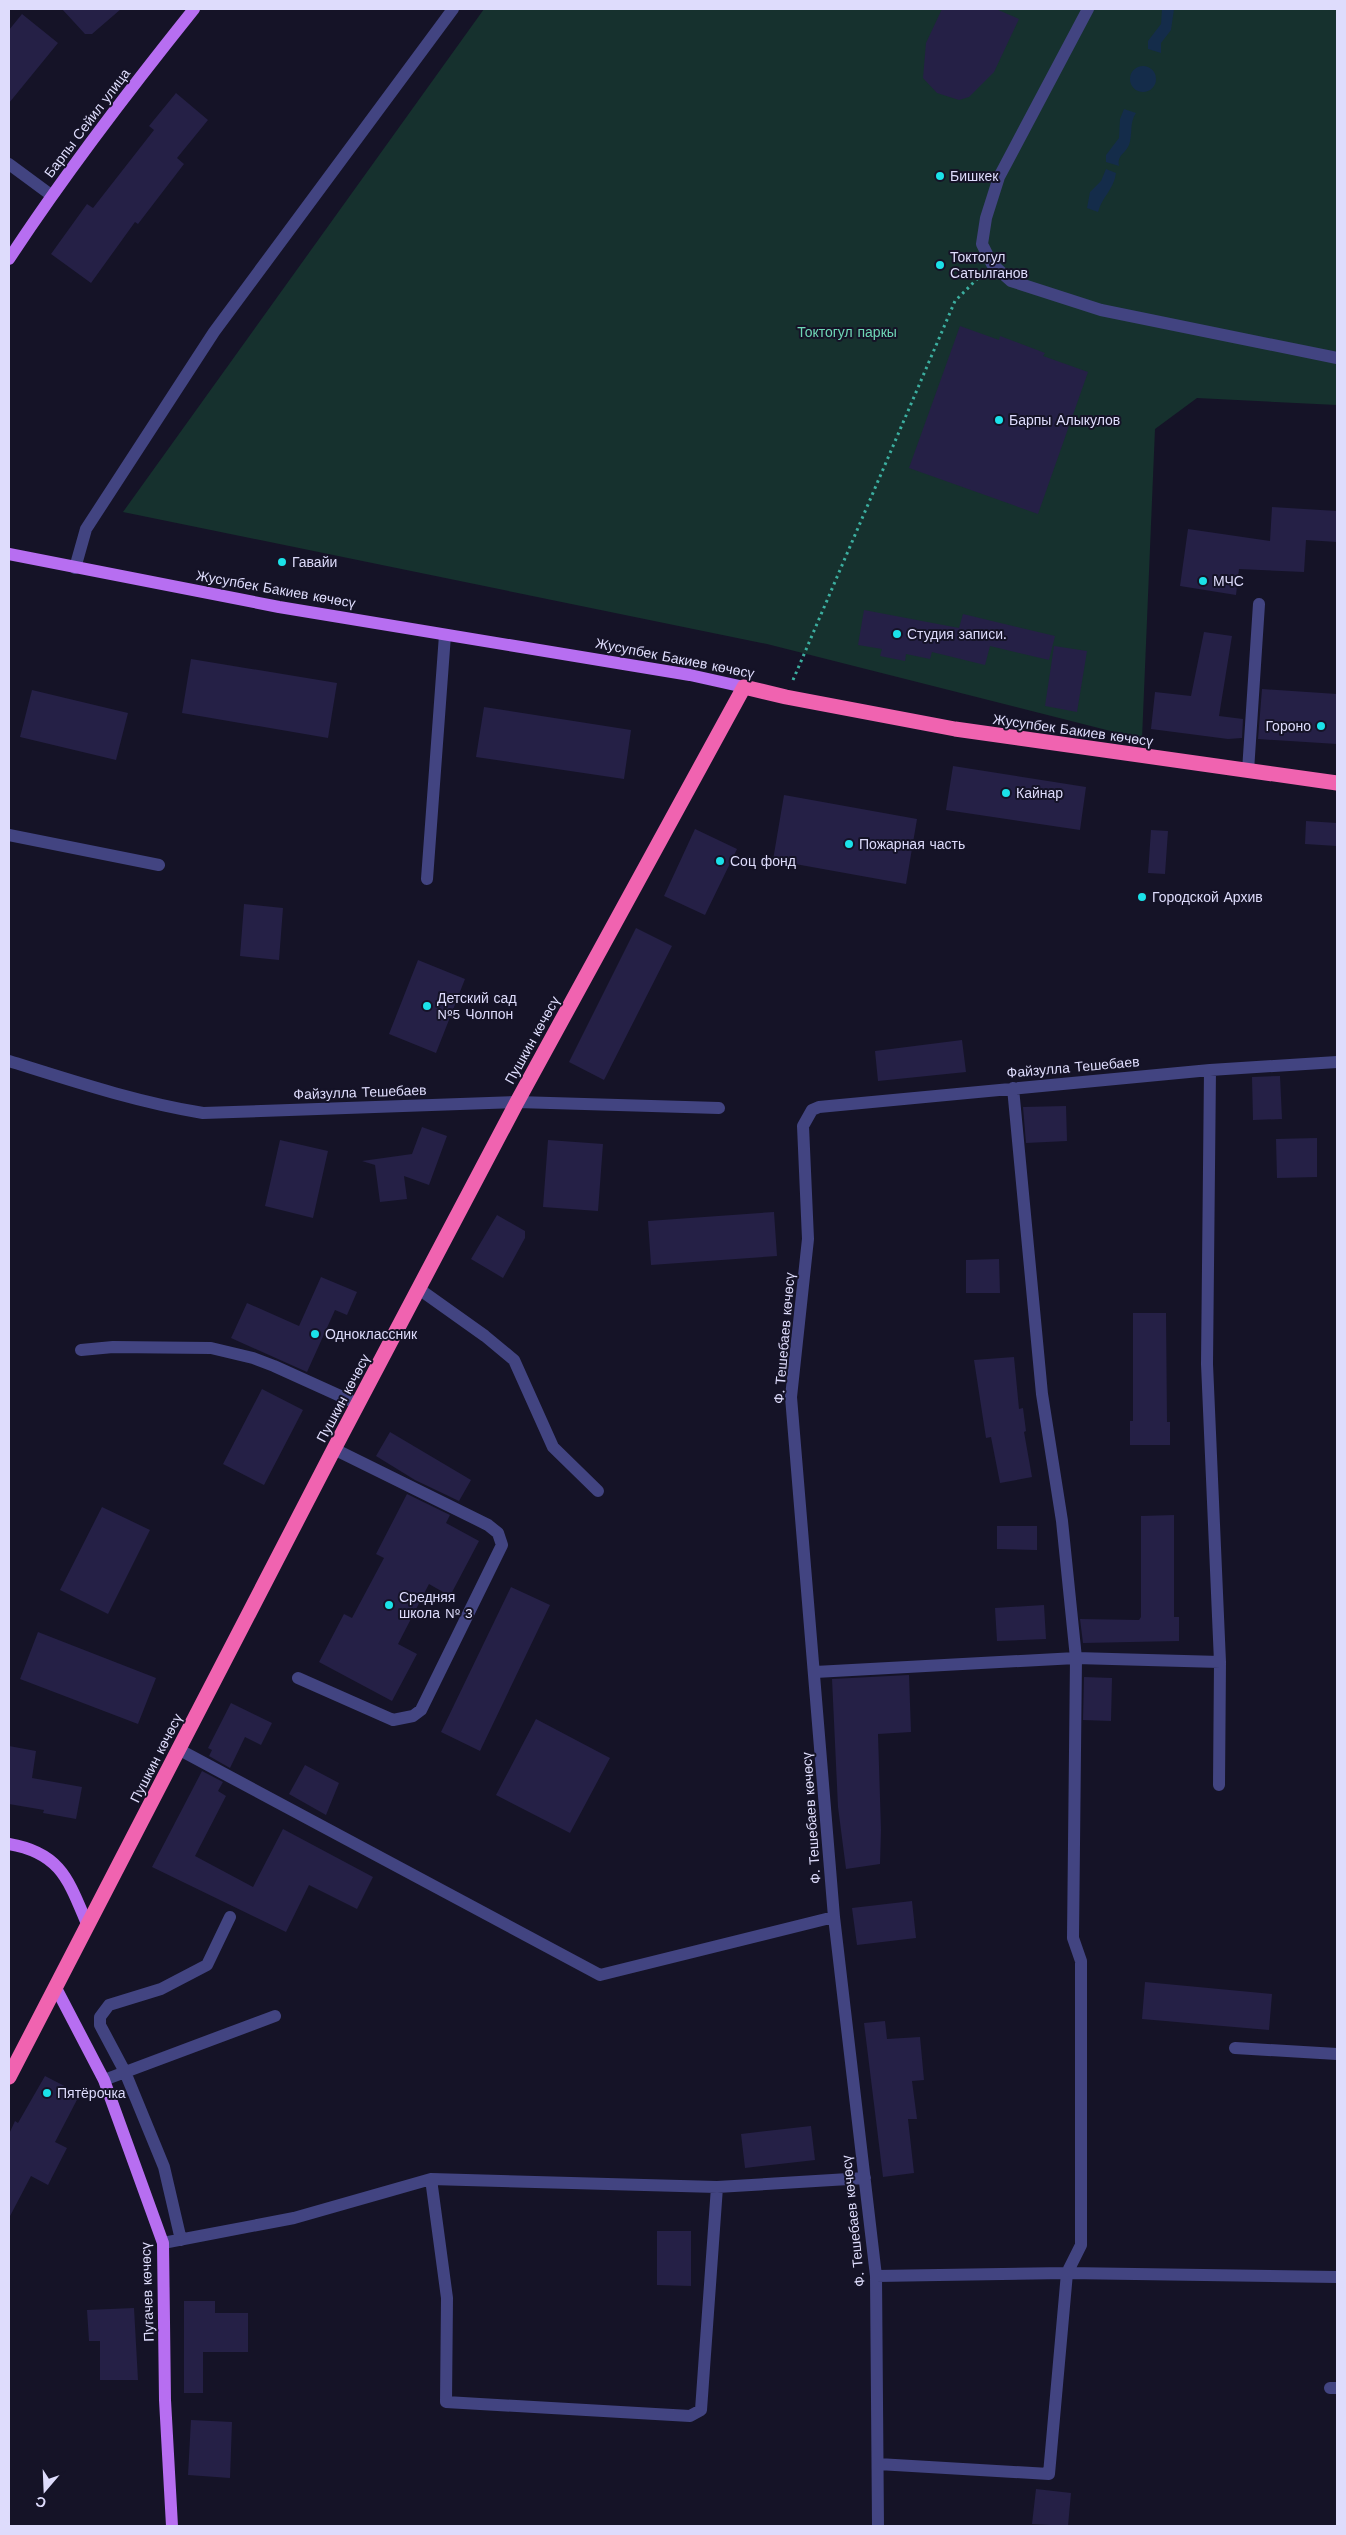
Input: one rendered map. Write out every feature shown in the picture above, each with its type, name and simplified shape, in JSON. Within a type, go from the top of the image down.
[{"type":"highway","name":"Жусупбек Бакиев көчөсү","points":[[744,687],[786,697],[955,729],[1337,783]]},
{"type":"highway","name":"Пушкин көчөсү","points":[[9,2077],[334,1449],[517,1102],[744,687]]},
{"type":"main road","name":"Барпы Сейил улица","points":[[9,259],[51,195],[112,111],[194,9]]},
{"type":"main road","name":"Жусупбек Бакиев көчөсү","points":[[9,554],[279,607],[690,675],[744,687]]},
{"type":"main road","points":[[9,1844],[20,1846],[51,1860],[68,1878],[88,1926]]},
{"type":"main road","name":"Пугачев көчөсү","points":[[56,1988],[104,2080],[163,2243],[165,2400],[172,2526]]},
{"type":"street","points":[[75,568],[86,529],[214,332],[452,9]]},
{"type":"street","points":[[1088,9],[999,177],[986,218],[982,244],[992,264],[1011,281],[1100,310],[1337,358]]},
{"type":"street","points":[[9,164],[51,195]]},
{"type":"street","points":[[1248,771],[1259,604]]},
{"type":"street","points":[[427,879],[445,634]]},
{"type":"street","points":[[9,835],[159,865]]},
{"type":"street","name":"Файзулла Тешебаев","points":[[9,1061],[114,1094],[162,1106],[203,1112],[517,1102],[719,1108]]},
{"type":"street","name":"Файзулла Тешебаев","points":[[812,1110],[819,1107],[1013,1088],[1210,1070],[1337,1062]]},
{"type":"street","points":[[1210,1070],[1207,1364],[1220,1662],[1219,1785]]},
{"type":"street","points":[[878,2464],[1049,2474],[1067,2272],[1081,2245],[1082,1961],[1072,1938],[1076,1658],[1062,1521],[1042,1394],[1013,1088]]},
{"type":"street","name":"Ф. Тешебаев көчөсү","points":[[812,1110],[803,1126],[808,1239],[791,1397],[834,1917],[876,2276],[878,2526]]},
{"type":"street","points":[[419,1288],[485,1336],[514,1360],[553,1447],[598,1491]]},
{"type":"street","points":[[82,1350],[113,1346],[211,1348],[267,1364],[358,1404]]},
{"type":"street","points":[[298,1678],[393,1720],[413,1716],[421,1710],[502,1545],[498,1533],[488,1525],[334,1449]]},
{"type":"street","points":[[815,1672],[1076,1658],[1220,1662]]},
{"type":"street","points":[[178,1749],[600,1975],[834,1917]]},
{"type":"street","points":[[181,2240],[164,2167],[124,2072],[100,2025],[100,2017],[109,2005],[161,1989],[207,1965],[230,1918]]},
{"type":"street","points":[[104,2080],[275,2016]]},
{"type":"street","points":[[1235,2048],[1337,2054]]},
{"type":"street","points":[[163,2243],[294,2218],[431,2180],[717,2187],[865,2178]]},
{"type":"street","points":[[431,2180],[447,2298],[446,2402],[690,2416],[701,2410],[717,2187]]},
{"type":"street","points":[[876,2276],[1067,2272],[1337,2277]]},
{"type":"path","points":[[786,697],[955,301],[992,264]]},
{"type":"green space","name":"Токтогул паркы","points":[[484,9],[1337,9],[1337,405],[1197,398],[1155,429],[1142,739],[767,644],[123,512]]},
{"type":"water","points":[[1162,9],[1174,9],[1171,30],[1161,43],[1161,53],[1148,49],[1148,41],[1161,24]]},
{"type":"water","points":[[1143,66],[1152,70],[1156,79],[1152,88],[1143,92],[1134,88],[1130,79],[1134,70]]},
{"type":"water","points":[[1124,109],[1136,113],[1129,145],[1120,157],[1119,166],[1106,162],[1106,155],[1119,138],[1120,119]]},
{"type":"water","points":[[1106,169],[1116,173],[1115,179],[1098,212],[1087,208],[1090,192],[1101,181]]},
{"type":"building","points":[[62,9],[121,9],[92,34],[85,34]]},
{"type":"building","points":[[942,9],[996,9],[1019,19],[994,72],[969,97],[959,100],[937,93],[923,78],[926,43]]},
{"type":"building","points":[[22,14],[58,43],[9,103],[9,30]]},
{"type":"building","points":[[176,93],[208,120],[177,158],[184,164],[138,224],[135,222],[91,283],[51,254],[87,204],[93,208],[154,130],[149,126]]},
{"type":"building","name":"Барпы Алыкулов","points":[[960,326],[999,340],[1000,336],[1045,353],[1043,356],[1088,372],[1038,514],[909,468]]},
{"type":"building","points":[[1272,507],[1337,511],[1337,542],[1306,540],[1304,572],[1239,569],[1236,595],[1180,586],[1188,529],[1270,541]]},
{"type":"building","points":[[864,610],[959,628],[963,614],[1055,636],[1049,660],[990,646],[985,665],[932,652],[930,659],[906,654],[905,661],[880,656],[882,649],[858,645]]},
{"type":"building","points":[[1204,632],[1232,636],[1219,716],[1243,719],[1242,738],[1228,739],[1151,729],[1155,692],[1191,696]]},
{"type":"building","points":[[1054,646],[1087,651],[1077,712],[1045,706]]},
{"type":"building","points":[[191,659],[337,683],[328,738],[182,713]]},
{"type":"building","points":[[1262,689],[1337,694],[1337,744],[1258,739]]},
{"type":"building","points":[[32,690],[128,713],[116,760],[20,737]]},
{"type":"building","points":[[484,707],[631,730],[624,779],[476,757]]},
{"type":"building","points":[[953,766],[1086,787],[1080,830],[946,810]]},
{"type":"building","points":[[784,795],[917,819],[906,884],[773,860]]},
{"type":"building","points":[[1306,821],[1337,823],[1337,846],[1305,844]]},
{"type":"building","points":[[695,829],[737,849],[705,915],[664,896]]},
{"type":"building","points":[[1151,830],[1168,831],[1165,874],[1148,873]]},
{"type":"building","points":[[244,904],[283,908],[279,960],[240,956]]},
{"type":"building","points":[[636,928],[672,946],[604,1080],[569,1062]]},
{"type":"building","name":"Детский сад №5 Чолпон","points":[[418,960],[465,979],[436,1053],[389,1034]]},
{"type":"building","points":[[962,1040],[966,1072],[878,1081],[875,1051]]},
{"type":"building","points":[[1280,1076],[1282,1119],[1253,1120],[1252,1077]]},
{"type":"building","points":[[1066,1106],[1067,1141],[1026,1143],[1023,1107]]},
{"type":"building","points":[[422,1127],[447,1136],[429,1185],[404,1176],[407,1199],[380,1202],[375,1165],[362,1161],[412,1154]]},
{"type":"building","points":[[1317,1138],[1317,1177],[1277,1178],[1276,1139]]},
{"type":"building","points":[[280,1140],[328,1151],[313,1218],[265,1206]]},
{"type":"building","points":[[548,1140],[603,1144],[598,1211],[543,1207]]},
{"type":"building","points":[[774,1212],[777,1256],[651,1265],[648,1221]]},
{"type":"building","points":[[497,1215],[525,1231],[525,1238],[503,1278],[471,1259]]},
{"type":"building","points":[[999,1259],[1000,1293],[966,1293],[966,1260]]},
{"type":"building","points":[[321,1277],[357,1292],[347,1315],[335,1310],[307,1372],[231,1338],[247,1303],[299,1326]]},
{"type":"building","points":[[1133,1313],[1166,1313],[1167,1422],[1170,1422],[1170,1445],[1130,1445],[1130,1421],[1133,1421]]},
{"type":"building","points":[[1014,1357],[1019,1409],[1023,1408],[1026,1431],[1024,1432],[1032,1477],[1000,1483],[991,1437],[986,1438],[974,1360]]},
{"type":"building","points":[[262,1389],[303,1410],[264,1485],[223,1464]]},
{"type":"building","points":[[390,1432],[471,1480],[459,1501],[415,1480],[376,1456]]},
{"type":"building","name":"Средняя школа № 3","points":[[407,1494],[450,1515],[446,1523],[479,1541],[450,1596],[429,1584],[398,1644],[417,1654],[392,1701],[319,1662],[344,1614],[352,1618],[384,1558],[376,1554]]},
{"type":"building","points":[[102,1507],[150,1530],[108,1614],[60,1590]]},
{"type":"building","points":[[1174,1515],[1174,1617],[1179,1617],[1179,1641],[1083,1643],[1080,1619],[1139,1620],[1141,1617],[1141,1516]]},
{"type":"building","points":[[997,1526],[1037,1526],[1037,1550],[997,1549]]},
{"type":"building","points":[[511,1587],[550,1605],[480,1751],[441,1732]]},
{"type":"building","points":[[1044,1605],[1046,1639],[997,1641],[995,1608]]},
{"type":"building","points":[[38,1632],[156,1678],[138,1724],[20,1679]]},
{"type":"building","points":[[909,1675],[911,1732],[878,1734],[881,1830],[880,1864],[846,1869],[838,1807],[832,1679]]},
{"type":"building","points":[[1084,1677],[1112,1678],[1111,1721],[1083,1720]]},
{"type":"building","points":[[231,1703],[272,1723],[261,1745],[245,1737],[230,1768],[209,1756],[212,1750],[208,1748]]},
{"type":"building","points":[[536,1719],[610,1758],[570,1833],[496,1795]]},
{"type":"building","points":[[9,1746],[36,1751],[32,1778],[82,1787],[76,1819],[43,1813],[44,1810],[9,1804]]},
{"type":"building","points":[[305,1765],[339,1783],[326,1815],[289,1794]]},
{"type":"building","points":[[202,1771],[223,1782],[218,1791],[226,1796],[195,1856],[253,1887],[283,1829],[373,1877],[357,1909],[309,1885],[286,1932],[152,1867]]},
{"type":"building","points":[[912,1901],[916,1938],[857,1945],[852,1908]]},
{"type":"building","points":[[1145,1982],[1272,1994],[1269,2030],[1142,2019]]},
{"type":"building","points":[[885,2021],[887,2039],[920,2037],[924,2080],[912,2081],[917,2119],[908,2119],[914,2173],[883,2177],[864,2023]]},
{"type":"building","points":[[45,2076],[80,2094],[55,2142],[67,2148],[48,2185],[31,2176],[9,2218],[9,2134],[15,2121],[18,2123]]},
{"type":"building","points":[[811,2126],[815,2160],[745,2168],[741,2134]]},
{"type":"building","points":[[657,2231],[691,2231],[691,2286],[657,2285]]},
{"type":"building","points":[[184,2301],[215,2301],[215,2313],[248,2313],[248,2352],[203,2352],[203,2393],[184,2393]]},
{"type":"building","points":[[134,2308],[138,2380],[100,2380],[100,2341],[89,2341],[87,2310]]},
{"type":"building","points":[[191,2420],[232,2422],[230,2478],[188,2475]]},
{"type":"building","points":[[1036,2489],[1071,2493],[1068,2526],[1032,2524]]},
{"type":"place","name":"Бишкек","points":[[940,176]]},
{"type":"place","name":"Токтогул Сатылганов","points":[[940,265]]},
{"type":"place","name":"Барпы Алыкулов","points":[[999,420]]},
{"type":"place","name":"Гавайи","points":[[282,562]]},
{"type":"place","name":"МЧС","points":[[1203,581]]},
{"type":"place","name":"Студия записи.","points":[[897,634]]},
{"type":"place","name":"Гороно","points":[[1321,726]]},
{"type":"place","name":"Кайнар","points":[[1006,793]]},
{"type":"place","name":"Пожарная часть","points":[[849,844]]},
{"type":"place","name":"Соц фонд","points":[[720,861]]},
{"type":"place","name":"Городской Архив","points":[[1142,897]]},
{"type":"place","name":"Детский сад №5 Чолпон","points":[[427,1006]]},
{"type":"place","name":"Одноклассник","points":[[315,1334]]},
{"type":"place","name":"Средняя школа № 3","points":[[389,1605]]},
{"type":"place","name":"Пятёрочка","points":[[47,2093]]}]
